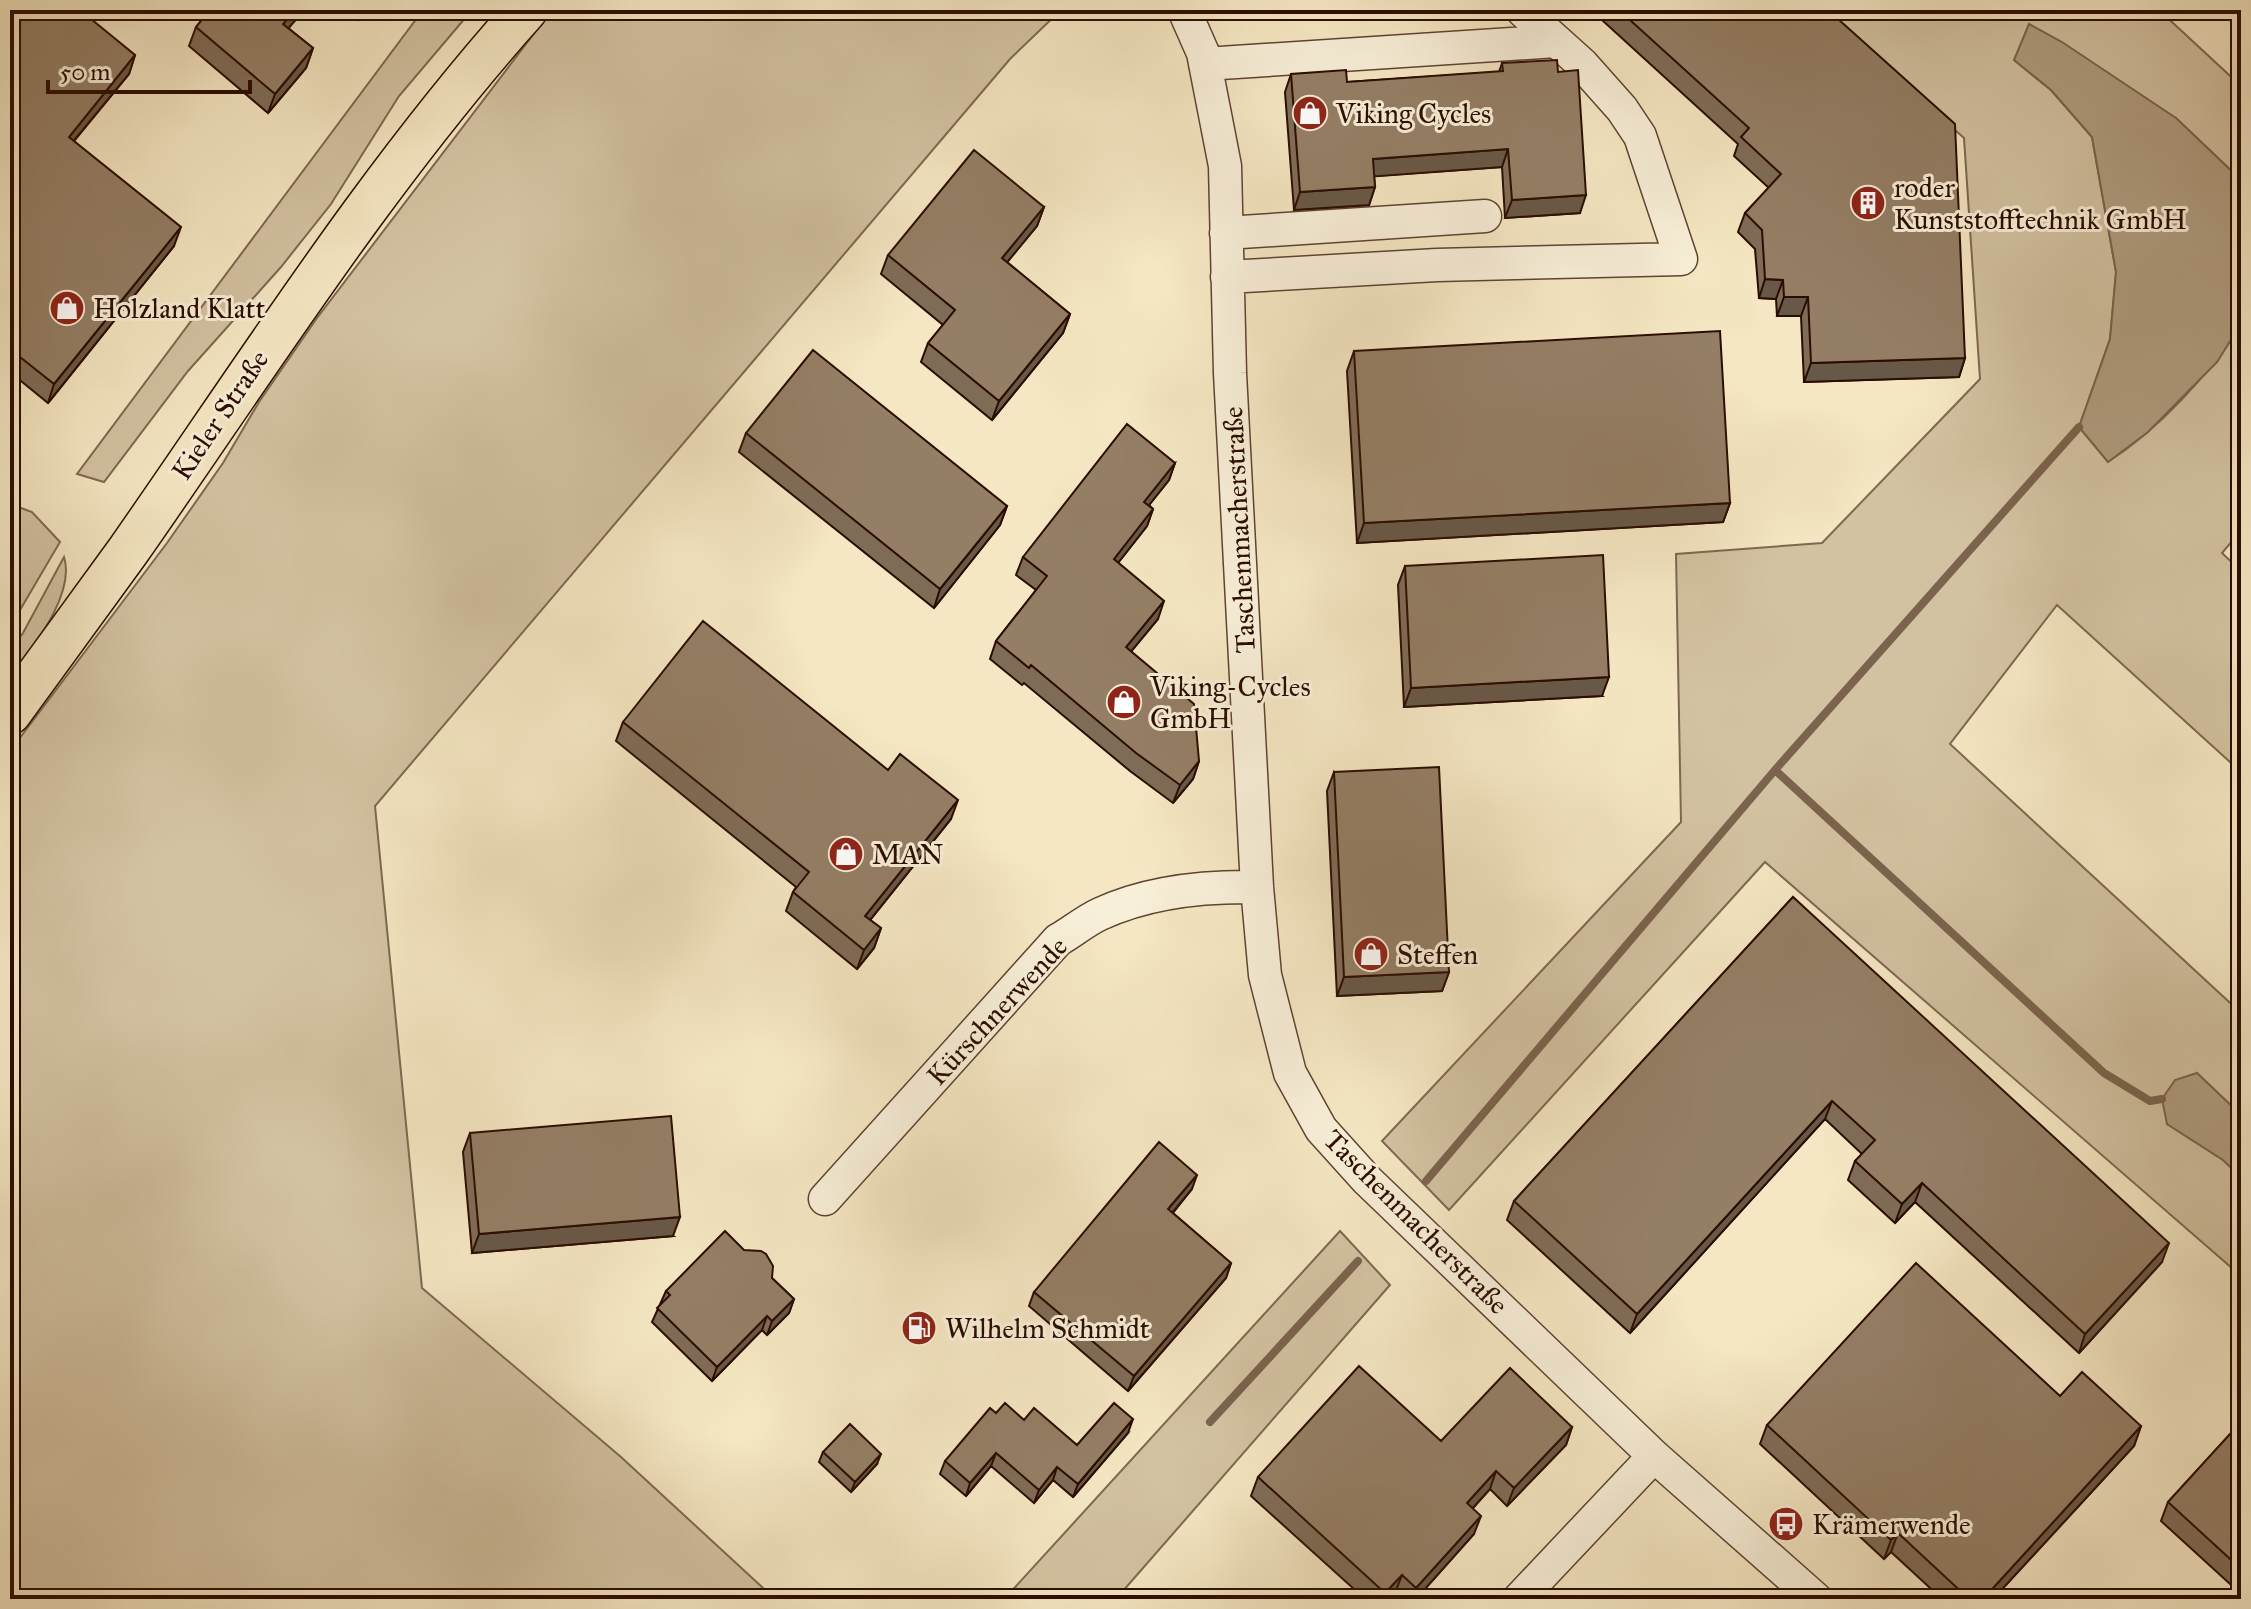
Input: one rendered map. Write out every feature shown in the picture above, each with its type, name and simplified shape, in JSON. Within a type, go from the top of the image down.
[{"type":"main road","name":"Kieler Straße","points":[[10,713],[127,552],[302,295],[477,64],[526,10]]},
{"type":"street","name":"Taschenmacherstraße","points":[[1184,10],[1203,53],[1225,166],[1227,277],[1257,887],[1265,975],[1290,1073],[1321,1129],[1367,1180],[1654,1456],[1816,1599]]},
{"type":"street","points":[[1227,277],[1437,265],[1681,259],[1640,136],[1622,109],[1582,64],[1522,10]]},
{"type":"street","points":[[1205,64],[1556,41]]},
{"type":"street","points":[[1226,233],[1485,216]]},
{"type":"street","points":[[1436,219],[1437,265]]},
{"type":"street","name":"Kürschnerwende","points":[[825,1199],[1058,940],[1099,915],[1146,897],[1217,887],[1257,887]]},
{"type":"street","points":[[1519,1599],[1654,1456]]},
{"type":"shaded area","points":[[423,10],[472,10],[399,96],[331,204],[281,267],[188,371],[104,482],[77,474]]},
{"type":"shaded area","points":[[552,10],[1061,10],[1010,59],[375,806],[422,1288],[621,1457],[775,1599],[10,1599],[10,751],[167,543],[317,318]]},
{"type":"shaded area","points":[[1818,10],[2159,10],[2241,86],[2241,180],[2176,118],[2014,60],[2051,90],[2092,137],[2116,272],[2110,339],[2079,427],[2108,462],[2146,434],[2181,400],[2241,324],[2241,531],[2222,553],[2241,571],[2241,772],[2057,605],[1950,744],[2241,1013],[2241,1115],[2197,1073],[2167,1124],[2223,1160],[2241,1177],[2241,1276],[1765,862],[1449,1210],[1382,1141],[1681,822],[1676,554],[1822,543],[1980,379],[1964,138]]},
{"type":"shaded area","points":[[2029,24],[2062,42],[2176,118],[2241,180],[2241,324],[2217,362],[2148,432],[2108,462],[2079,427],[2110,339],[2116,272],[2092,137],[2051,90],[2014,60]]},
{"type":"shaded area","points":[[21,508],[32,512],[60,542],[10,627],[10,511]]},
{"type":"shaded area","points":[[64,557],[64,588],[58,604],[10,679],[10,651]]},
{"type":"shaded area","points":[[2197,1073],[2241,1115],[2241,1177],[2223,1160],[2167,1124],[2162,1099],[2175,1080]]},
{"type":"shaded area","points":[[1340,1231],[1390,1285],[1116,1599],[1001,1599],[1007,1596]]},
{"type":"building","points":[[10,10],[80,10],[135,55],[69,137],[181,227],[54,384],[10,349]]},
{"type":"building","points":[[210,10],[295,10],[283,24],[313,48],[275,94],[196,27]]},
{"type":"building","name":"roder Kunststofftechnik GmbH","points":[[1619,10],[1828,10],[1955,124],[1965,358],[1811,363],[1808,297],[1784,297],[1783,280],[1765,279],[1762,230],[1745,213],[1781,174],[1741,137],[1749,128]]},
{"type":"building","points":[[1557,60],[1558,72],[1578,70],[1586,195],[1512,200],[1508,149],[1373,159],[1375,187],[1300,192],[1291,74],[1346,70],[1347,82],[1503,71],[1502,63]]},
{"type":"building","points":[[974,150],[1044,207],[1002,258],[1070,314],[999,401],[928,343],[955,310],[888,255]]},
{"type":"building","points":[[1720,331],[1730,503],[1364,523],[1354,351]]},
{"type":"building","points":[[813,350],[1007,506],[940,589],[746,433]]},
{"type":"building","points":[[1127,424],[1175,463],[1144,502],[1153,509],[1114,559],[1164,601],[1126,647],[1194,704],[1199,761],[1180,785],[1136,753],[1031,665],[1029,668],[996,641],[1047,576],[1023,557]]},
{"type":"building","points":[[1603,555],[1609,677],[1411,688],[1405,566]]},
{"type":"building","points":[[703,621],[888,770],[900,754],[958,800],[865,916],[881,928],[864,950],[793,892],[809,872],[623,722]]},
{"type":"building","points":[[1439,767],[1449,972],[1344,977],[1334,772]]},
{"type":"building","points":[[1793,897],[2169,1243],[2085,1334],[1922,1183],[1902,1204],[1855,1161],[1875,1140],[1832,1101],[1637,1314],[1514,1201]]},
{"type":"building","points":[[671,1116],[680,1217],[479,1234],[470,1133]]},
{"type":"building","points":[[1159,1142],[1197,1175],[1168,1209],[1231,1263],[1134,1376],[1034,1292]]},
{"type":"building","points":[[725,1231],[744,1250],[766,1254],[773,1266],[772,1278],[794,1299],[772,1321],[767,1316],[717,1367],[657,1308],[670,1295],[666,1291]]},
{"type":"building","points":[[1916,1263],[2060,1396],[2082,1372],[2141,1426],[1983,1599],[1969,1599],[1898,1533],[1891,1540],[1767,1425]]},
{"type":"building","points":[[1359,1366],[1441,1441],[1510,1368],[1572,1427],[1514,1488],[1496,1471],[1467,1503],[1481,1516],[1416,1588],[1402,1575],[1385,1593],[1258,1477]]},
{"type":"building","points":[[1005,1403],[1024,1420],[1034,1408],[1077,1445],[1114,1403],[1133,1419],[1078,1484],[1057,1467],[1039,1490],[996,1453],[970,1483],[945,1461],[990,1408],[996,1413]]},
{"type":"building","points":[[2241,1422],[2241,1569],[2168,1502]]},
{"type":"building","points":[[850,1424],[881,1454],[855,1482],[823,1452]]},
{"type":"waterway","points":[[1426,1181],[1775,770],[2079,427]]},
{"type":"waterway","points":[[1775,770],[2104,1073],[2150,1101],[2162,1099]]},
{"type":"waterway","points":[[1210,1422],[1358,1261]]},
{"type":"place","name":"Viking Cycles","points":[[1310,113]]},
{"type":"place","name":"roder Kunststofftechnik GmbH","points":[[1868,203]]},
{"type":"place","name":"Holzland Klatt","points":[[67,308]]},
{"type":"place","name":"Viking-Cycles GmbH","points":[[1124,702]]},
{"type":"place","name":"MAN","points":[[846,854]]},
{"type":"place","name":"Steffen","points":[[1371,954]]},
{"type":"place","name":"Wilhelm Schmidt","points":[[919,1328]]},
{"type":"place","name":"Krämerwende","points":[[1786,1524]]}]
